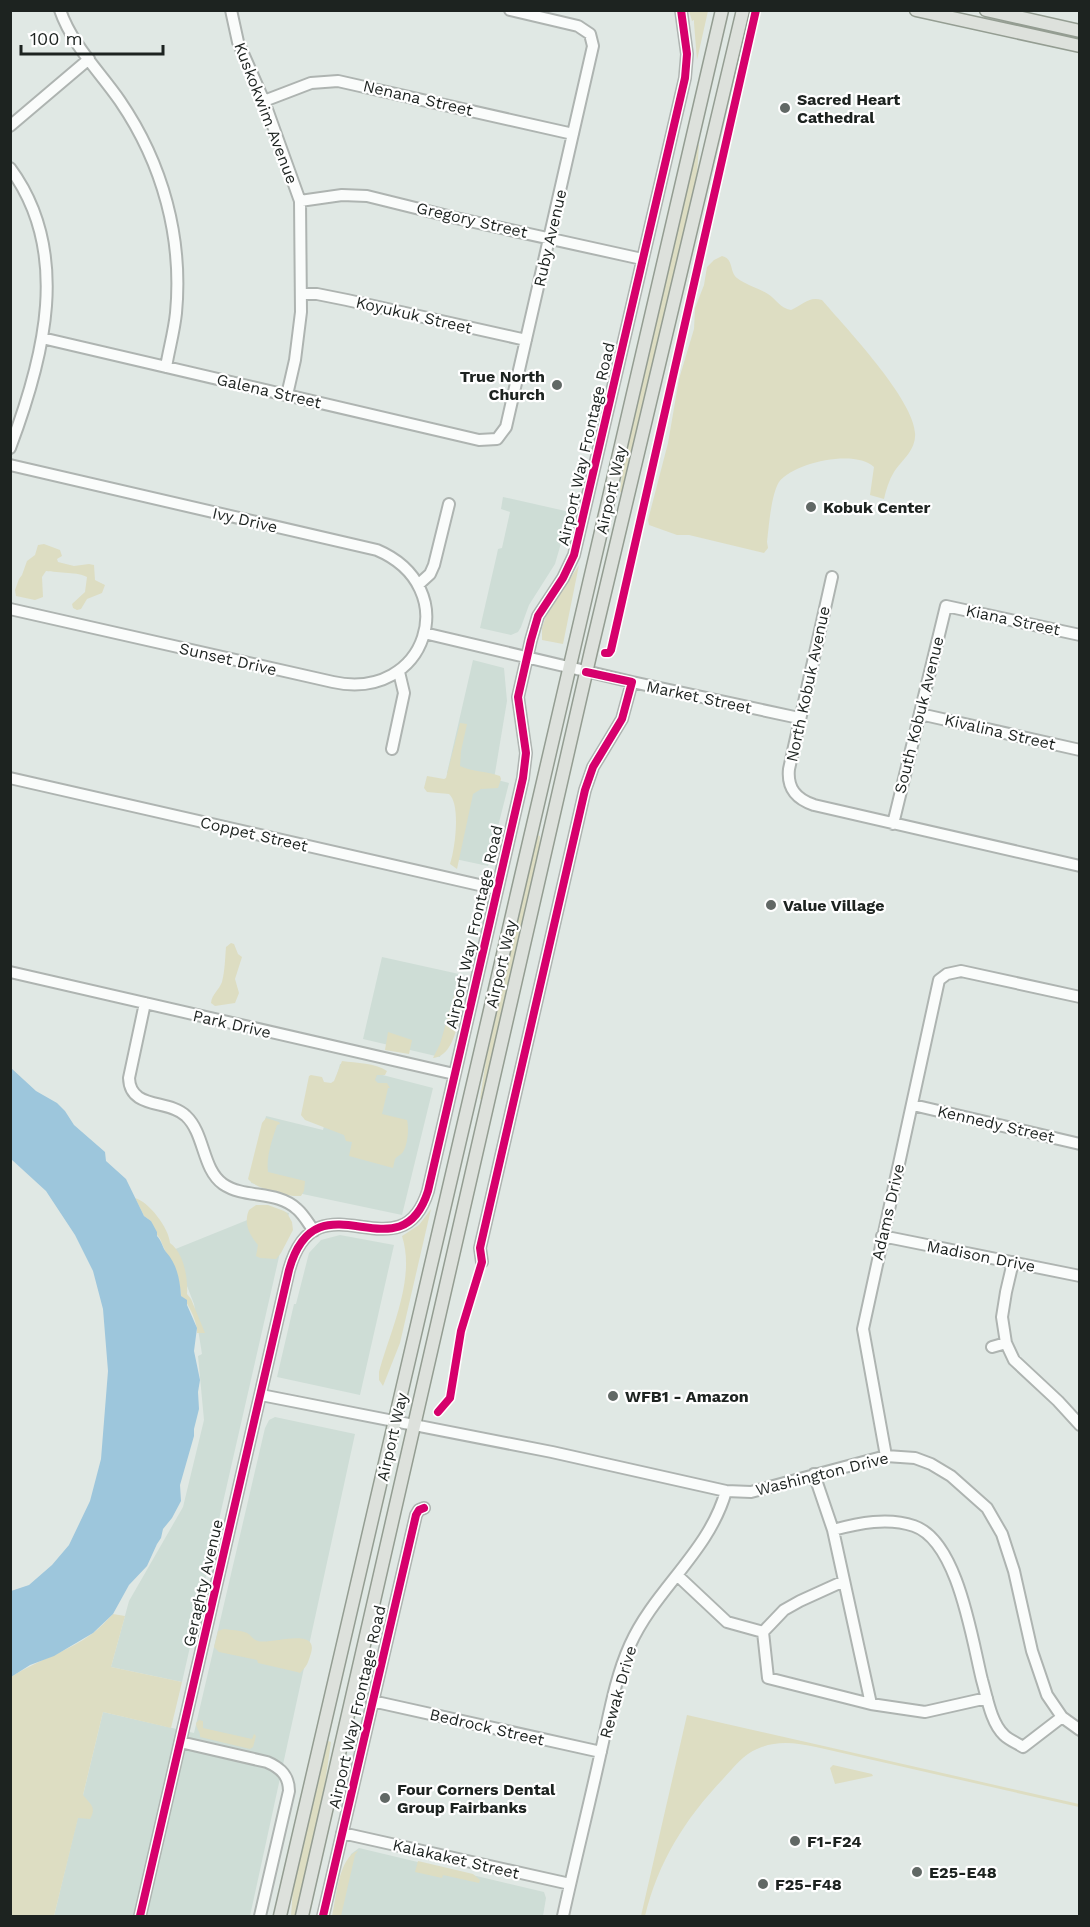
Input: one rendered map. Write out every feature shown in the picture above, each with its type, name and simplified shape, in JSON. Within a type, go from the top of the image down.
[{"type":"main road","name":"Airport Way","points":[[280,1917],[722,10]]},
{"type":"main road","name":"Airport Way","points":[[302,1917],[412,1426],[463,1215],[586,672],[743,10]]},
{"type":"main road","points":[[916,10],[1077,46]]},
{"type":"main road","points":[[986,10],[1079,28]]},
{"type":"street","points":[[60,10],[66,27],[132,119],[145,142],[167,201],[176,249],[177,288],[175,316],[166,367]]},
{"type":"street","name":"Kuskokwim Avenue","points":[[231,10],[238,42],[264,101],[300,201],[302,294],[295,360],[287,395]]},
{"type":"street","name":"Ruby Avenue","points":[[497,439],[506,427],[593,46],[590,34],[578,26],[510,10]]},
{"type":"street","name":"Airport Way Frontage Road","points":[[314,1231],[335,1223],[385,1230],[399,1226],[409,1221],[421,1208],[428,1191],[525,761],[523,724],[518,706],[527,657],[538,616],[563,578],[574,555],[687,68],[681,10]]},
{"type":"street","points":[[1077,46],[1079,28]]},
{"type":"street","points":[[10,126],[89,59]]},
{"type":"street","name":"Nenana Street","points":[[264,101],[311,83],[338,81],[573,134]]},
{"type":"street","points":[[10,168],[21,181],[40,228],[47,259],[48,299],[42,338],[29,393],[10,448]]},
{"type":"street","name":"Gregory Street","points":[[300,201],[342,195],[366,196],[642,259]]},
{"type":"street","name":"Koyukuk Street","points":[[302,294],[317,294],[347,300],[526,340]]},
{"type":"street","name":"Galena Street","points":[[42,338],[479,440],[497,439]]},
{"type":"street","name":"Ivy Drive","points":[[10,465],[369,548],[406,567],[419,584]]},
{"type":"street","points":[[424,633],[425,611],[419,584],[430,574],[435,565],[449,504]]},
{"type":"street","name":"North Kobuk Avenue","points":[[832,577],[799,718],[788,777],[792,791],[803,801],[893,824]]},
{"type":"street","name":"Kiana Street","points":[[946,606],[1080,635]]},
{"type":"street","name":"South Kobuk Avenue","points":[[893,824],[946,606]]},
{"type":"street","name":"Sunset Drive","points":[[10,609],[342,684],[359,685],[375,683],[399,672],[417,651],[424,633]]},
{"type":"street","name":"Market Street","points":[[424,633],[586,672],[799,718]]},
{"type":"street","points":[[392,749],[405,693],[399,672]]},
{"type":"street","points":[[482,1262],[480,1248],[585,790],[593,766],[622,719],[632,682]]},
{"type":"street","name":"Kivalina Street","points":[[920,714],[1080,750]]},
{"type":"street","name":"Coppet Street","points":[[10,778],[497,889]]},
{"type":"street","points":[[893,824],[1080,866]]},
{"type":"street","name":"Adams Drive","points":[[886,1456],[863,1329],[939,980],[947,974],[961,971],[1080,997]]},
{"type":"street","name":"Park Drive","points":[[10,972],[454,1074]]},
{"type":"street","points":[[145,1003],[129,1078],[132,1091],[143,1101],[171,1107],[185,1115],[201,1140],[215,1176],[228,1186],[280,1199],[290,1204],[298,1210],[314,1231]]},
{"type":"street","name":"Kennedy Street","points":[[913,1105],[1080,1144]]},
{"type":"street","name":"Geraghty Avenue","points":[[140,1917],[294,1255],[300,1243],[314,1231]]},
{"type":"street","name":"Madison Drive","points":[[882,1236],[1080,1276]]},
{"type":"street","points":[[1013,1262],[1002,1317],[1006,1342],[1014,1360],[1080,1425]]},
{"type":"street","points":[[992,1347],[1006,1342]]},
{"type":"street","name":"Washington Drive","points":[[261,1395],[396,1423],[434,1428],[540,1449],[726,1491],[751,1492],[886,1456],[915,1458],[931,1464],[951,1476],[987,1508],[1002,1534],[1014,1571],[1032,1651],[1047,1695],[1062,1717],[1080,1730]]},
{"type":"street","points":[[814,1474],[833,1530],[871,1704]]},
{"type":"street","name":"Rewak Drive","points":[[563,1917],[615,1692],[629,1647],[644,1619],[678,1576],[716,1521],[726,1491]]},
{"type":"street","name":"Airport Way Frontage Road","points":[[323,1917],[416,1515],[424,1508]]},
{"type":"street","points":[[833,1530],[855,1524],[889,1521],[916,1527],[936,1541],[955,1575],[990,1709],[1003,1734],[1023,1747],[1062,1717]]},
{"type":"street","points":[[678,1576],[727,1622],[763,1632]]},
{"type":"street","points":[[763,1632],[784,1610],[800,1600],[844,1581]]},
{"type":"street","points":[[763,1632],[768,1677],[871,1704],[925,1712],[987,1698]]},
{"type":"street","name":"Bedrock Street","points":[[372,1701],[601,1752]]},
{"type":"street","points":[[180,1742],[272,1764],[286,1776],[289,1791],[260,1917]]},
{"type":"street","name":"Kalakaket Street","points":[[342,1833],[570,1884]]},
{"type":"shaded area","points":[[503,497],[570,512],[555,564],[529,605],[518,632],[511,635],[480,628],[498,549],[502,548],[510,512],[501,509]]},
{"type":"shaded area","points":[[473,660],[504,668],[507,701],[494,779],[509,783],[488,866],[455,859],[472,779],[447,773]]},
{"type":"shaded area","points":[[382,957],[459,974],[440,1057],[363,1039]]},
{"type":"shaded area","points":[[340,1064],[433,1088],[402,1215],[251,1183],[266,1116],[323,1130]]},
{"type":"shaded area","points":[[272,1210],[289,1213],[182,1682],[111,1667],[129,1601],[183,1507],[204,1420],[198,1356],[202,1354],[194,1304],[173,1250]]},
{"type":"shaded area","points":[[340,1235],[394,1245],[360,1395],[277,1377],[309,1253],[321,1240]]},
{"type":"shaded area","points":[[275,1417],[355,1434],[250,1916],[54,1916],[103,1712],[194,1733],[265,1428],[269,1420]]},
{"type":"shaded area","points":[[359,1848],[544,1892],[546,1898],[543,1916],[333,1916],[351,1854]]},
{"type":"green space","points":[[689,11],[708,11],[697,60],[694,20],[692,21]]},
{"type":"green space","points":[[697,144],[699,145],[697,174],[623,493],[620,492],[624,458]]},
{"type":"green space","points":[[722,256],[730,262],[737,278],[768,294],[787,309],[791,310],[809,300],[822,300],[893,386],[913,423],[915,437],[907,456],[892,475],[884,499],[870,495],[874,467],[854,459],[825,460],[787,475],[776,488],[771,511],[768,548],[764,553],[689,535],[677,535],[649,525],[648,520],[668,443],[679,379],[694,329],[695,308],[704,285],[707,267]]},
{"type":"green space","points":[[44,544],[60,550],[62,556],[57,559],[58,562],[74,566],[94,565],[95,580],[105,585],[102,593],[87,599],[81,609],[77,610],[72,604],[85,592],[87,577],[74,573],[46,571],[42,577],[43,597],[35,600],[16,596],[15,590],[27,561],[35,555],[38,545]]},
{"type":"green space","points":[[579,565],[563,644],[542,640],[542,628],[546,616]]},
{"type":"green space","points":[[460,723],[467,724],[460,766],[495,774],[501,779],[498,788],[481,789],[473,794],[457,869],[450,864],[456,828],[453,799],[449,794],[427,792],[424,788],[427,776],[446,778]]},
{"type":"green space","points":[[537,835],[540,836],[538,860],[483,1100],[480,1099],[486,1060]]},
{"type":"green space","points":[[231,943],[242,957],[235,979],[239,993],[235,1003],[215,1006],[211,1003],[222,982],[226,947]]},
{"type":"green space","points":[[463,991],[456,1032],[452,1042],[447,1050],[433,1058],[440,1044],[454,995]]},
{"type":"green space","points":[[388,1032],[412,1040],[409,1054],[385,1050]]},
{"type":"green space","points":[[342,1061],[371,1065],[387,1071],[385,1075],[377,1075],[375,1080],[378,1083],[387,1083],[390,1088],[388,1088],[382,1114],[407,1120],[408,1127],[405,1149],[395,1159],[393,1168],[349,1156],[352,1142],[346,1141],[344,1135],[305,1120],[301,1115],[309,1076],[322,1077],[324,1082],[331,1083]]},
{"type":"green space","points":[[266,1118],[280,1124],[277,1125],[270,1148],[268,1172],[305,1181],[301,1196],[273,1192],[248,1179],[262,1123]]},
{"type":"green space","points":[[135,1198],[157,1216],[166,1230],[170,1243],[179,1253],[186,1273],[187,1294],[205,1333],[197,1333],[192,1313],[181,1296],[175,1270],[151,1221],[144,1216]]},
{"type":"green space","points":[[256,1205],[268,1205],[284,1211],[292,1222],[293,1230],[276,1259],[256,1256],[258,1245],[247,1225],[247,1215],[249,1210]]},
{"type":"green space","points":[[431,1209],[400,1343],[383,1386],[379,1380],[379,1372],[404,1287],[406,1270],[402,1236],[419,1225]]},
{"type":"green space","points":[[113,1614],[125,1616],[111,1667],[182,1682],[171,1728],[103,1712],[83,1795],[92,1806],[93,1811],[90,1819],[78,1818],[54,1916],[11,1916],[11,1677],[83,1640]]},
{"type":"green space","points":[[224,1629],[244,1632],[255,1640],[264,1642],[301,1638],[308,1640],[312,1645],[311,1653],[306,1666],[300,1673],[258,1663],[257,1660],[219,1652],[214,1647],[218,1631]]},
{"type":"green space","points":[[687,1715],[1079,1804],[1079,1807],[816,1747],[801,1744],[772,1744],[748,1754],[709,1794],[685,1826],[665,1859],[645,1916],[641,1916]]},
{"type":"green space","points":[[199,1720],[203,1721],[203,1728],[252,1739],[254,1734],[256,1736],[253,1747],[250,1749],[200,1737],[196,1723]]},
{"type":"green space","points":[[328,1741],[331,1742],[324,1790],[296,1916],[291,1916],[293,1889]]},
{"type":"green space","points":[[833,1765],[873,1776],[835,1784],[830,1768]]},
{"type":"green space","points":[[358,1851],[355,1855],[341,1916],[332,1916],[342,1869],[346,1861]]},
{"type":"green space","points":[[418,1861],[473,1874],[480,1880],[479,1883],[415,1872]]},
{"type":"water","points":[[11,1068],[36,1091],[57,1103],[74,1125],[105,1152],[106,1161],[126,1179],[144,1216],[151,1221],[175,1267],[181,1296],[187,1300],[197,1328],[194,1351],[200,1380],[199,1409],[180,1485],[181,1501],[163,1529],[147,1566],[129,1585],[113,1614],[93,1633],[54,1656],[30,1665],[11,1677],[11,1591],[29,1585],[52,1565],[69,1545],[90,1501],[101,1459],[108,1371],[103,1309],[93,1271],[75,1235],[46,1191],[11,1159]]},
{"type":"cycle path","points":[[140,1916],[289,1270],[302,1242],[319,1228],[338,1225],[379,1229],[398,1227],[415,1216],[428,1191],[523,778],[526,753],[518,697],[531,640],[538,616],[563,578],[574,555],[685,78],[687,54],[681,10]]},
{"type":"cycle path","points":[[605,653],[611,650],[756,10]]},
{"type":"cycle path","points":[[438,1412],[450,1398],[461,1331],[482,1262],[480,1248],[585,790],[593,767],[622,719],[632,682],[586,672]]},
{"type":"cycle path","points":[[323,1916],[416,1515],[424,1508]]},
{"type":"place","name":"Sacred Heart Cathedral","points":[[785,108]]},
{"type":"place","name":"True North Church","points":[[557,385]]},
{"type":"place","name":"Kobuk Center","points":[[811,507]]},
{"type":"place","name":"Value Village","points":[[771,905]]},
{"type":"place","name":"WFB1 - Amazon","points":[[613,1396]]},
{"type":"place","name":"Four Corners Dental Group Fairbanks","points":[[385,1798]]},
{"type":"place","name":"F1-F24","points":[[795,1841]]},
{"type":"place","name":"E25-E48","points":[[917,1872]]},
{"type":"place","name":"F25-F48","points":[[763,1884]]}]
